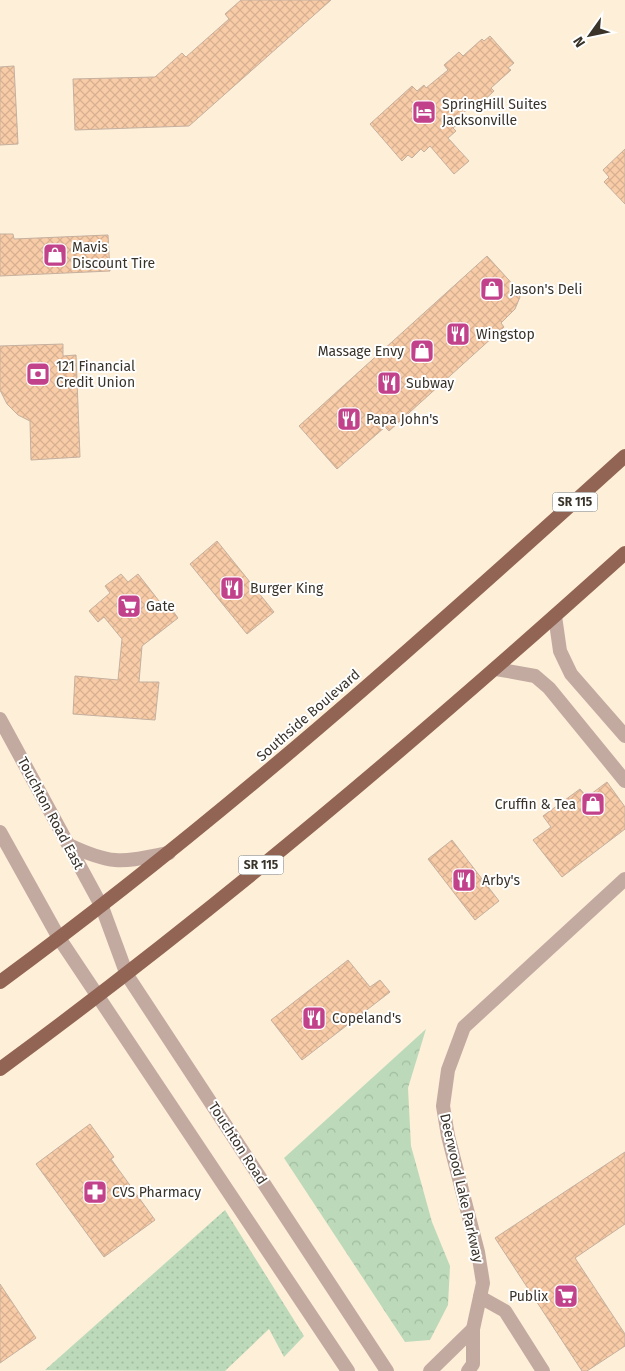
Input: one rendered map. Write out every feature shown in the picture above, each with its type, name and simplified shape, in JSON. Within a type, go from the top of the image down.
[{"type":"highway","name":"Southside Boulevard","points":[[0,982],[102,907],[355,697],[625,456]]},
{"type":"highway","name":"SR 115","points":[[0,1068],[127,975],[496,669],[625,553]]},
{"type":"street","points":[[556,616],[560,651],[571,674],[625,736]]},
{"type":"street","points":[[496,669],[535,676],[549,688],[625,781]]},
{"type":"street","name":"Touchton Road East","points":[[0,719],[102,907]]},
{"type":"street","points":[[0,832],[59,938],[348,1371]]},
{"type":"street","points":[[69,845],[96,858],[120,862],[169,853]]},
{"type":"street","name":"Deerwood Lake Parkway","points":[[468,1371],[473,1364],[473,1329],[484,1283],[478,1252],[448,1136],[443,1106],[448,1070],[464,1027],[490,1001],[625,879]]},
{"type":"street","name":"Touchton Road","points":[[102,907],[127,975],[387,1371]]},
{"type":"street","points":[[480,1297],[505,1311],[543,1371]]},
{"type":"street","points":[[430,1371],[473,1329]]},
{"type":"green space","points":[[426,1029],[408,1088],[411,1146],[432,1222],[450,1266],[448,1305],[430,1340],[405,1342],[284,1158]]},
{"type":"green space","points":[[225,1210],[304,1336],[284,1357],[269,1329],[225,1371],[45,1370]]},
{"type":"building","points":[[241,0],[331,0],[189,126],[75,130],[73,79],[155,77],[182,53],[186,57],[229,19],[225,14]]},
{"type":"building","name":"SpringHill Suites Jacksonville","points":[[490,36],[514,63],[508,68],[511,70],[491,88],[494,91],[479,105],[476,102],[456,119],[459,123],[453,128],[456,131],[448,138],[469,161],[454,174],[430,146],[424,152],[421,149],[412,158],[408,155],[402,161],[370,124],[412,86],[417,91],[424,85],[426,88],[448,70],[444,65],[459,52],[463,56],[482,39],[484,41]]},
{"type":"building","points":[[14,66],[18,144],[0,145],[0,67]]},
{"type":"building","points":[[625,149],[625,204],[604,182],[609,177],[603,170]]},
{"type":"building","name":"Mavis Discount Tire","points":[[0,234],[13,234],[14,239],[108,235],[110,271],[0,276]]},
{"type":"building","points":[[487,256],[517,289],[520,297],[515,309],[501,323],[504,327],[389,431],[385,427],[337,469],[299,426]]},
{"type":"building","name":"121 Financial Credit Union","points":[[63,344],[63,356],[76,355],[80,457],[31,460],[30,421],[18,415],[7,404],[0,390],[0,346]]},
{"type":"building","name":"Burger King","points":[[217,541],[274,612],[247,634],[190,564]]},
{"type":"building","points":[[121,574],[128,582],[138,574],[166,610],[170,607],[178,618],[142,646],[139,682],[159,682],[155,720],[73,714],[75,676],[118,680],[122,639],[104,617],[98,622],[89,611],[110,593],[105,586]]},
{"type":"building","points":[[607,782],[625,807],[625,829],[562,877],[533,840],[551,827],[543,816],[580,789],[587,797]]},
{"type":"building","name":"Arby's","points":[[452,840],[499,901],[475,920],[428,859]]},
{"type":"building","points":[[348,960],[370,987],[380,980],[390,992],[302,1060],[271,1020]]},
{"type":"building","name":"CVS Pharmacy","points":[[90,1124],[114,1157],[111,1159],[155,1220],[104,1257],[36,1164]]},
{"type":"building","name":"Publix","points":[[625,1152],[625,1224],[575,1258],[625,1334],[625,1346],[587,1371],[582,1371],[495,1238]]},
{"type":"building","points":[[0,1284],[36,1338],[0,1363]]},
{"type":"place","name":"SpringHill Suites Jacksonville","points":[[424,112]]},
{"type":"place","name":"Mavis Discount Tire","points":[[55,255]]},
{"type":"place","name":"Jason's Deli","points":[[492,289]]},
{"type":"place","name":"Wingstop","points":[[458,334]]},
{"type":"place","name":"Massage Envy","points":[[422,351]]},
{"type":"place","name":"121 Financial Credit Union","points":[[38,374]]},
{"type":"place","name":"Subway","points":[[389,383]]},
{"type":"place","name":"Papa John's","points":[[349,419]]},
{"type":"place","name":"Burger King","points":[[232,588]]},
{"type":"place","name":"Gate","points":[[129,606]]},
{"type":"place","name":"Cruffin & Tea","points":[[593,804]]},
{"type":"place","name":"Arby's","points":[[464,880]]},
{"type":"place","name":"Copeland's","points":[[314,1018]]},
{"type":"place","name":"CVS Pharmacy","points":[[95,1192]]},
{"type":"place","name":"Publix","points":[[566,1296]]}]
